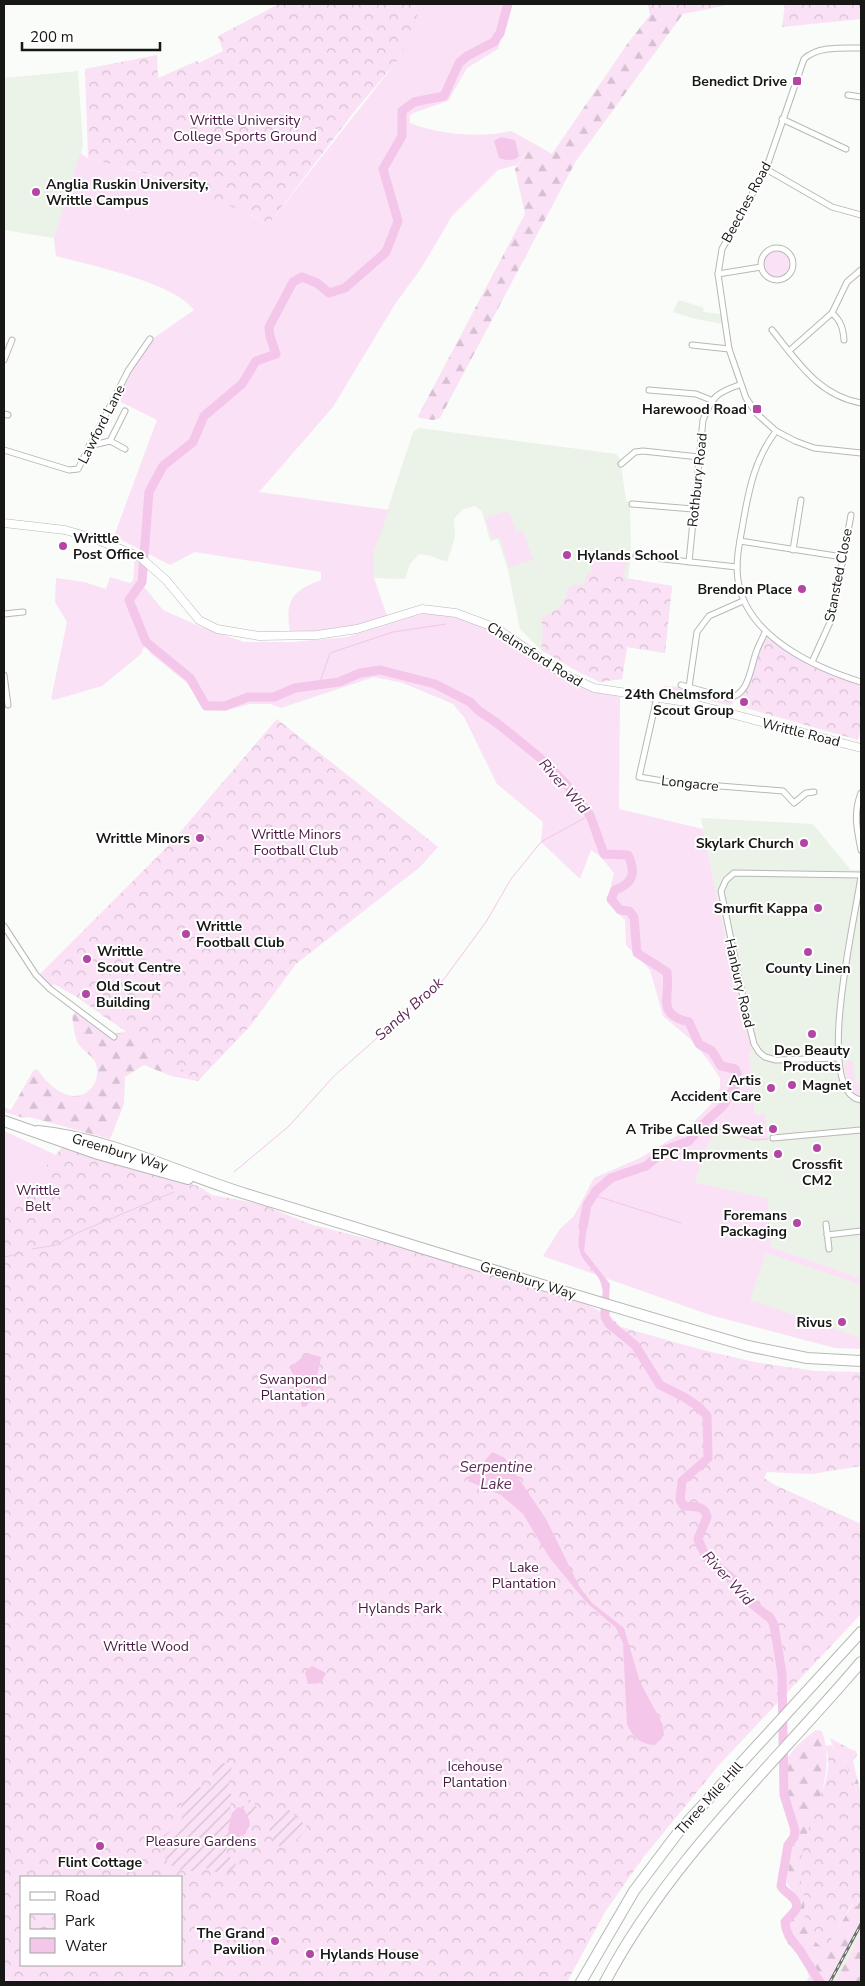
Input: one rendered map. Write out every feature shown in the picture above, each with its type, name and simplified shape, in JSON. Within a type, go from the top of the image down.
[{"type":"highway","name":"Greenbury Way","points":[[4,1121],[38,1131],[108,1157],[188,1179],[199,1179],[594,1300],[774,1352],[820,1359],[861,1361]]},
{"type":"highway","name":"Three Mile Hill","points":[[581,1982],[614,1923],[661,1853],[695,1812],[861,1632]]},
{"type":"highway","name":"Three Mile Hill","points":[[605,1982],[626,1944],[676,1872],[861,1662]]},
{"type":"street","name":"Beeches Road","points":[[861,48],[821,50],[812,52],[804,59],[766,169],[725,239],[720,256],[718,274],[729,350],[739,385],[757,414],[776,431],[795,442],[814,448],[861,453]]},
{"type":"street","points":[[848,95],[861,97]]},
{"type":"street","points":[[782,119],[846,149]]},
{"type":"street","points":[[766,169],[832,207],[861,215]]},
{"type":"street","points":[[770,249],[786,251],[792,259],[792,270],[780,279],[770,278],[761,267],[763,257],[770,249]]},
{"type":"street","points":[[718,274],[761,267]]},
{"type":"street","points":[[789,351],[832,312],[847,282],[861,270]]},
{"type":"street","points":[[832,312],[839,319],[843,328],[844,340]]},
{"type":"street","points":[[837,332],[843,328]]},
{"type":"street","points":[[772,330],[810,377],[824,390],[841,398],[861,403]]},
{"type":"street","name":"Lawford Lane","points":[[4,450],[74,471],[82,464],[128,371],[150,338]]},
{"type":"street","points":[[4,360],[12,340]]},
{"type":"street","points":[[692,345],[729,350]]},
{"type":"street","points":[[649,390],[696,394],[711,400],[722,391],[739,385]]},
{"type":"street","name":"Rothbury Road","points":[[688,562],[703,420],[711,400]]},
{"type":"street","points":[[110,441],[125,411]]},
{"type":"street","points":[[776,431],[758,461],[747,499],[737,567],[743,601],[765,632],[812,662],[861,682]]},
{"type":"street","points":[[90,446],[110,441],[125,450]]},
{"type":"street","points":[[621,464],[635,452],[643,451],[699,457]]},
{"type":"street","points":[[793,550],[801,500]]},
{"type":"street","points":[[632,504],[693,509]]},
{"type":"street","name":"Stansted Close","points":[[812,662],[832,618],[850,515]]},
{"type":"street","name":"Chelmsford Road","points":[[4,523],[40,526],[76,533],[140,557],[166,580],[199,620],[217,629],[259,636],[317,635],[357,630],[416,610],[447,611],[468,616],[496,628],[560,672],[594,688]]},
{"type":"street","points":[[740,541],[843,557]]},
{"type":"street","points":[[636,556],[737,567]]},
{"type":"street","points":[[689,687],[697,632],[709,616],[743,601]]},
{"type":"street","points":[[4,614],[23,612]]},
{"type":"street","points":[[682,685],[728,698],[734,697],[742,691],[749,678],[756,650],[765,632]]},
{"type":"street","points":[[4,675],[8,705]]},
{"type":"street","name":"Writtle Road","points":[[594,688],[686,702],[861,746]]},
{"type":"street","name":"Longacre","points":[[657,697],[639,777],[678,783],[783,791],[794,804],[806,793],[814,792]]},
{"type":"street","points":[[861,793],[855,824],[861,850]]},
{"type":"street","name":"Hanbury Road","points":[[839,1058],[776,1060],[765,1057],[756,1048],[743,1000],[721,891],[726,880],[734,873],[775,872],[861,875]]},
{"type":"street","points":[[861,875],[861,887],[838,1017],[839,1058],[846,1092],[852,1097],[861,1100]]},
{"type":"street","points":[[4,926],[36,975],[50,989],[114,1037]]},
{"type":"street","points":[[773,1138],[786,1140],[861,1130]]},
{"type":"street","points":[[826,1224],[829,1249]]},
{"type":"street","points":[[827,1234],[861,1231]]},
{"type":"shaded area","name":"Anglia Ruskin University, Writtle Campus","points":[[78,71],[83,146],[54,238],[4,230],[4,78]]},
{"type":"shaded area","points":[[679,300],[704,308],[703,312],[721,314],[722,324],[673,312]]},
{"type":"shaded area","name":"Hylands School","points":[[419,428],[616,454],[620,459],[626,500],[630,504],[631,554],[628,579],[672,586],[665,653],[627,647],[622,679],[600,682],[541,650],[520,629],[508,570],[498,539],[490,541],[482,511],[475,506],[463,509],[454,519],[455,537],[447,562],[419,554],[410,564],[405,579],[374,578],[374,551],[413,432]]},
{"type":"shaded area","points":[[701,818],[813,824],[851,870],[861,870],[861,1278],[771,1247],[767,1199],[695,1182],[704,1154],[716,1129],[753,1140],[768,1139],[765,1114],[755,1115],[749,1050],[752,1049],[734,979]]},
{"type":"shaded area","points":[[766,1253],[861,1285],[861,1338],[749,1301]]},
{"type":"shaded area","points":[[861,1920],[861,1934],[835,1982],[828,1982]]},
{"type":"green space","name":"Writtle University College Sports Ground","points":[[279,4],[420,4],[414,30],[397,61],[357,108],[268,225],[252,215],[158,177],[88,158],[85,69],[157,55],[158,78],[197,61],[199,63],[223,51],[218,36]]},
{"type":"green space","points":[[419,4],[510,4],[498,49],[467,68],[448,101],[413,113],[410,116],[410,123],[447,133],[473,135],[511,131],[533,143],[517,165],[498,170],[452,216],[422,267],[395,304],[333,407],[259,492],[389,510],[374,551],[374,578],[387,616],[337,630],[290,632],[289,612],[293,598],[303,588],[321,580],[321,572],[195,552],[170,565],[114,536],[157,420],[113,398],[151,340],[194,310],[184,300],[151,283],[56,256],[54,238],[80,153],[88,158],[204,194],[227,203],[268,225],[397,61]]},
{"type":"green space","points":[[648,4],[731,4],[683,14],[576,161],[440,418],[433,420],[419,418],[418,416],[525,214],[515,169],[533,143],[552,154],[628,43],[650,15]]},
{"type":"green space","points":[[648,4],[731,4],[693,12],[650,15]]},
{"type":"green space","points":[[785,4],[861,4],[861,19],[782,27]]},
{"type":"green space","points":[[777,250],[787,254],[791,264],[787,274],[777,278],[767,274],[763,264],[767,254]]},
{"type":"green space","points":[[509,511],[516,532],[523,530],[533,560],[509,568],[500,537],[492,539],[485,518]]},
{"type":"green space","points":[[596,549],[628,556],[623,579],[591,572]]},
{"type":"green space","points":[[135,557],[142,562],[140,582],[163,610],[201,627],[244,642],[292,642],[347,637],[425,613],[447,614],[492,629],[579,686],[620,697],[619,809],[703,829],[734,979],[752,1050],[749,1050],[755,1115],[765,1114],[768,1139],[753,1140],[716,1129],[704,1154],[695,1182],[768,1199],[771,1247],[861,1278],[861,1285],[766,1253],[750,1300],[861,1338],[861,1349],[835,1348],[710,1315],[543,1256],[560,1229],[574,1216],[594,1178],[640,1158],[686,1130],[711,1104],[720,1088],[720,1078],[708,1060],[689,1038],[663,1016],[650,970],[626,945],[625,920],[607,902],[614,873],[600,856],[591,850],[580,879],[541,842],[543,822],[497,784],[464,717],[453,704],[403,683],[374,677],[281,708],[270,704],[250,704],[224,711],[204,706],[187,683],[150,653],[145,644],[141,654],[102,686],[54,700],[51,699],[67,622],[55,602],[56,578],[84,582],[106,589],[110,577],[129,583],[133,581]]},
{"type":"green space","points":[[591,572],[672,586],[665,653],[627,647],[622,679],[600,682],[541,650],[543,630],[541,619],[561,605],[570,587],[573,585],[584,585],[587,573]]},
{"type":"green space","points":[[765,636],[811,664],[861,685],[861,729],[858,740],[739,706],[749,705],[748,697],[739,698],[746,690]]},
{"type":"green space","points":[[663,686],[679,687],[732,700],[733,704],[728,705],[662,690]]},
{"type":"green space","name":"Writtle Minors Football Club","points":[[277,719],[438,847],[420,867],[296,964],[251,1025],[198,1081],[75,996],[54,984],[51,987],[39,975],[169,845]]},
{"type":"green space","points":[[77,1010],[106,1031],[119,1033],[126,1031],[103,1016],[99,1010],[204,1074],[198,1081],[171,1076],[144,1065],[125,1077],[124,1104],[110,1139],[4,1112],[4,1108],[11,1110],[33,1071],[37,1069],[48,1083],[68,1095],[80,1095],[91,1089],[96,1078],[96,1066],[94,1060],[78,1043],[72,1016]]},
{"type":"green space","points":[[847,1060],[853,1061],[855,1081],[861,1087],[861,1097],[848,1088],[844,1065]]},
{"type":"green space","points":[[4,1131],[56,1155],[4,1216]]},
{"type":"green space","name":"Hylands Park","points":[[64,1145],[82,1153],[198,1186],[212,1195],[260,1204],[313,1225],[413,1250],[577,1299],[611,1317],[621,1327],[754,1362],[815,1371],[861,1372],[861,1466],[812,1474],[767,1472],[764,1478],[773,1484],[861,1524],[861,1614],[719,1765],[642,1859],[605,1912],[567,1982],[4,1982],[4,1216]]},
{"type":"green space","points":[[816,1730],[822,1731],[826,1748],[824,1782],[800,1865],[807,1924],[814,1940],[825,1949],[853,1904],[857,1906],[861,1899],[861,1920],[828,1982],[806,1982],[809,1977],[803,1952],[788,1944],[781,1927],[794,1916],[798,1908],[798,1900],[787,1883],[790,1856],[796,1835],[783,1804],[780,1791],[781,1778],[784,1765],[791,1753]]},
{"type":"green space","points":[[830,1738],[856,1751],[857,1755],[853,1761],[861,1794],[861,1803],[843,1757],[834,1750]]},
{"type":"green space","points":[[831,1745],[843,1757],[861,1803],[861,1899],[857,1906],[852,1904],[825,1950],[813,1939],[807,1928],[800,1868],[810,1822],[827,1773],[828,1755],[825,1746]]},
{"type":"green space","name":"Pleasure Gardens","points":[[214,1762],[232,1764],[228,1789],[232,1796],[229,1814],[238,1807],[247,1806],[249,1800],[253,1800],[257,1808],[246,1833],[227,1846],[226,1853],[236,1864],[233,1870],[222,1873],[205,1867],[200,1872],[175,1869],[162,1855],[164,1835],[182,1823],[181,1808],[183,1794],[197,1787],[211,1788]]},
{"type":"green space","points":[[288,1809],[307,1827],[294,1842],[279,1846],[274,1845],[269,1829],[280,1813]]},
{"type":"green space","points":[[861,1934],[860,1982],[835,1982]]},
{"type":"water","points":[[501,137],[515,140],[519,156],[517,158],[507,160],[499,158],[494,141]]},
{"type":"water","points":[[582,1216],[588,1216],[584,1251],[610,1284],[608,1312],[602,1310],[603,1293],[599,1279],[592,1270],[590,1271],[591,1268],[585,1262],[579,1249]]},
{"type":"water","points":[[307,1353],[321,1357],[315,1388],[307,1406],[302,1407],[301,1402],[307,1390],[305,1384],[291,1372],[291,1367]]},
{"type":"water","name":"Serpentine Lake","points":[[492,1452],[505,1458],[546,1519],[579,1586],[592,1603],[624,1628],[640,1682],[663,1725],[664,1735],[655,1745],[638,1739],[627,1724],[623,1643],[616,1628],[586,1602],[549,1557],[523,1514],[501,1495],[468,1481],[469,1476],[477,1471]]},
{"type":"water","points":[[312,1666],[326,1673],[321,1683],[308,1684],[305,1672]]},
{"type":"water","points":[[238,1807],[244,1809],[250,1822],[246,1833],[242,1836],[233,1836],[228,1830],[232,1813]]},
{"type":"waterway","name":"River Wid","points":[[508,4],[500,33],[494,42],[467,56],[459,63],[444,96],[414,102],[402,111],[402,136],[383,169],[398,221],[386,252],[345,288],[329,293],[317,283],[302,277],[293,282],[269,327],[276,354],[256,361],[242,384],[204,416],[193,442],[163,466],[149,492],[142,582],[129,600],[146,642],[190,678],[206,706],[225,706],[248,697],[274,697],[295,688],[339,682],[360,673],[380,670],[435,684],[470,702],[539,757],[566,784],[590,815],[604,854],[628,855],[631,861],[632,876],[626,884],[615,890],[611,899],[620,910],[629,911],[634,917],[637,953],[667,972],[668,1009],[678,1019],[689,1022],[699,1044],[712,1051],[721,1066],[735,1069],[737,1073],[736,1084],[723,1106],[703,1124],[689,1141],[665,1150],[646,1166],[611,1178],[596,1191],[587,1205],[583,1227]]},
{"type":"waterway","points":[[319,685],[330,653],[393,632],[446,624]]},
{"type":"waterway","name":"Sandy Brook","points":[[234,1172],[289,1126],[334,1076],[444,979],[486,922],[511,879],[541,842],[590,815]]},
{"type":"waterway","points":[[703,1124],[753,1140],[768,1139]]},
{"type":"waterway","name":"Sandy Brook","points":[[32,1249],[56,1245],[77,1233],[174,1192]]},
{"type":"waterway","points":[[593,1195],[681,1223]]},
{"type":"waterway","name":"Sandy Brook","points":[[4,1257],[18,1254]]},
{"type":"waterway","name":"River Wid","points":[[605,1299],[605,1317],[609,1324],[635,1345],[660,1385],[684,1397],[699,1407],[707,1416],[708,1458],[682,1481],[680,1500],[684,1506],[699,1507],[706,1513],[707,1517],[698,1539],[706,1557],[733,1579],[746,1599],[771,1619],[774,1625],[782,1674],[784,1795],[795,1830],[794,1837],[788,1845],[781,1886],[794,1899],[797,1905],[795,1911],[785,1922],[788,1935],[820,1982]]},
{"type":"railway","points":[[830,1982],[861,1924]]},
{"type":"place","name":"Benedict Drive","points":[[797,81]]},
{"type":"place","name":"Anglia Ruskin University, Writtle Campus","points":[[36,192]]},
{"type":"place","name":"Harewood Road","points":[[757,409]]},
{"type":"place","name":"Writtle Post Office","points":[[63,546]]},
{"type":"place","name":"Hylands School","points":[[567,555]]},
{"type":"place","name":"Brendon Place","points":[[802,589]]},
{"type":"place","name":"24th Chelmsford Scout Group","points":[[744,702]]},
{"type":"place","name":"Writtle Minors","points":[[200,838]]},
{"type":"place","name":"Skylark Church","points":[[804,843]]},
{"type":"place","name":"Smurfit Kappa","points":[[818,908]]},
{"type":"place","name":"Writtle Football Club","points":[[186,934]]},
{"type":"place","name":"County Linen","points":[[808,952]]},
{"type":"place","name":"Writtle Scout Centre","points":[[87,959]]},
{"type":"place","name":"Old Scout Building","points":[[86,994]]},
{"type":"place","name":"Deo Beauty Products","points":[[812,1034]]},
{"type":"place","name":"Magnet","points":[[792,1085]]},
{"type":"place","name":"Artis Accident Care","points":[[771,1088]]},
{"type":"place","name":"A Tribe Called Sweat","points":[[773,1129]]},
{"type":"place","name":"Crossfit CM2","points":[[817,1148]]},
{"type":"place","name":"EPC Improvments","points":[[778,1154]]},
{"type":"place","name":"Foremans Packaging","points":[[797,1223]]},
{"type":"place","name":"Rivus","points":[[842,1322]]},
{"type":"place","name":"Flint Cottage","points":[[100,1846]]},
{"type":"place","name":"The Grand Pavilion","points":[[275,1941]]},
{"type":"place","name":"Hylands House","points":[[310,1954]]},
{"type":"park label","name":"Writtle Belt","points":[[38,1198]]},
{"type":"park label","name":"Swanpond Plantation","points":[[293,1388]]},
{"type":"park label","name":"Lake Plantation","points":[[524,1575]]},
{"type":"park label","name":"Writtle Wood","points":[[146,1646]]},
{"type":"park label","name":"Icehouse Plantation","points":[[475,1774]]}]
